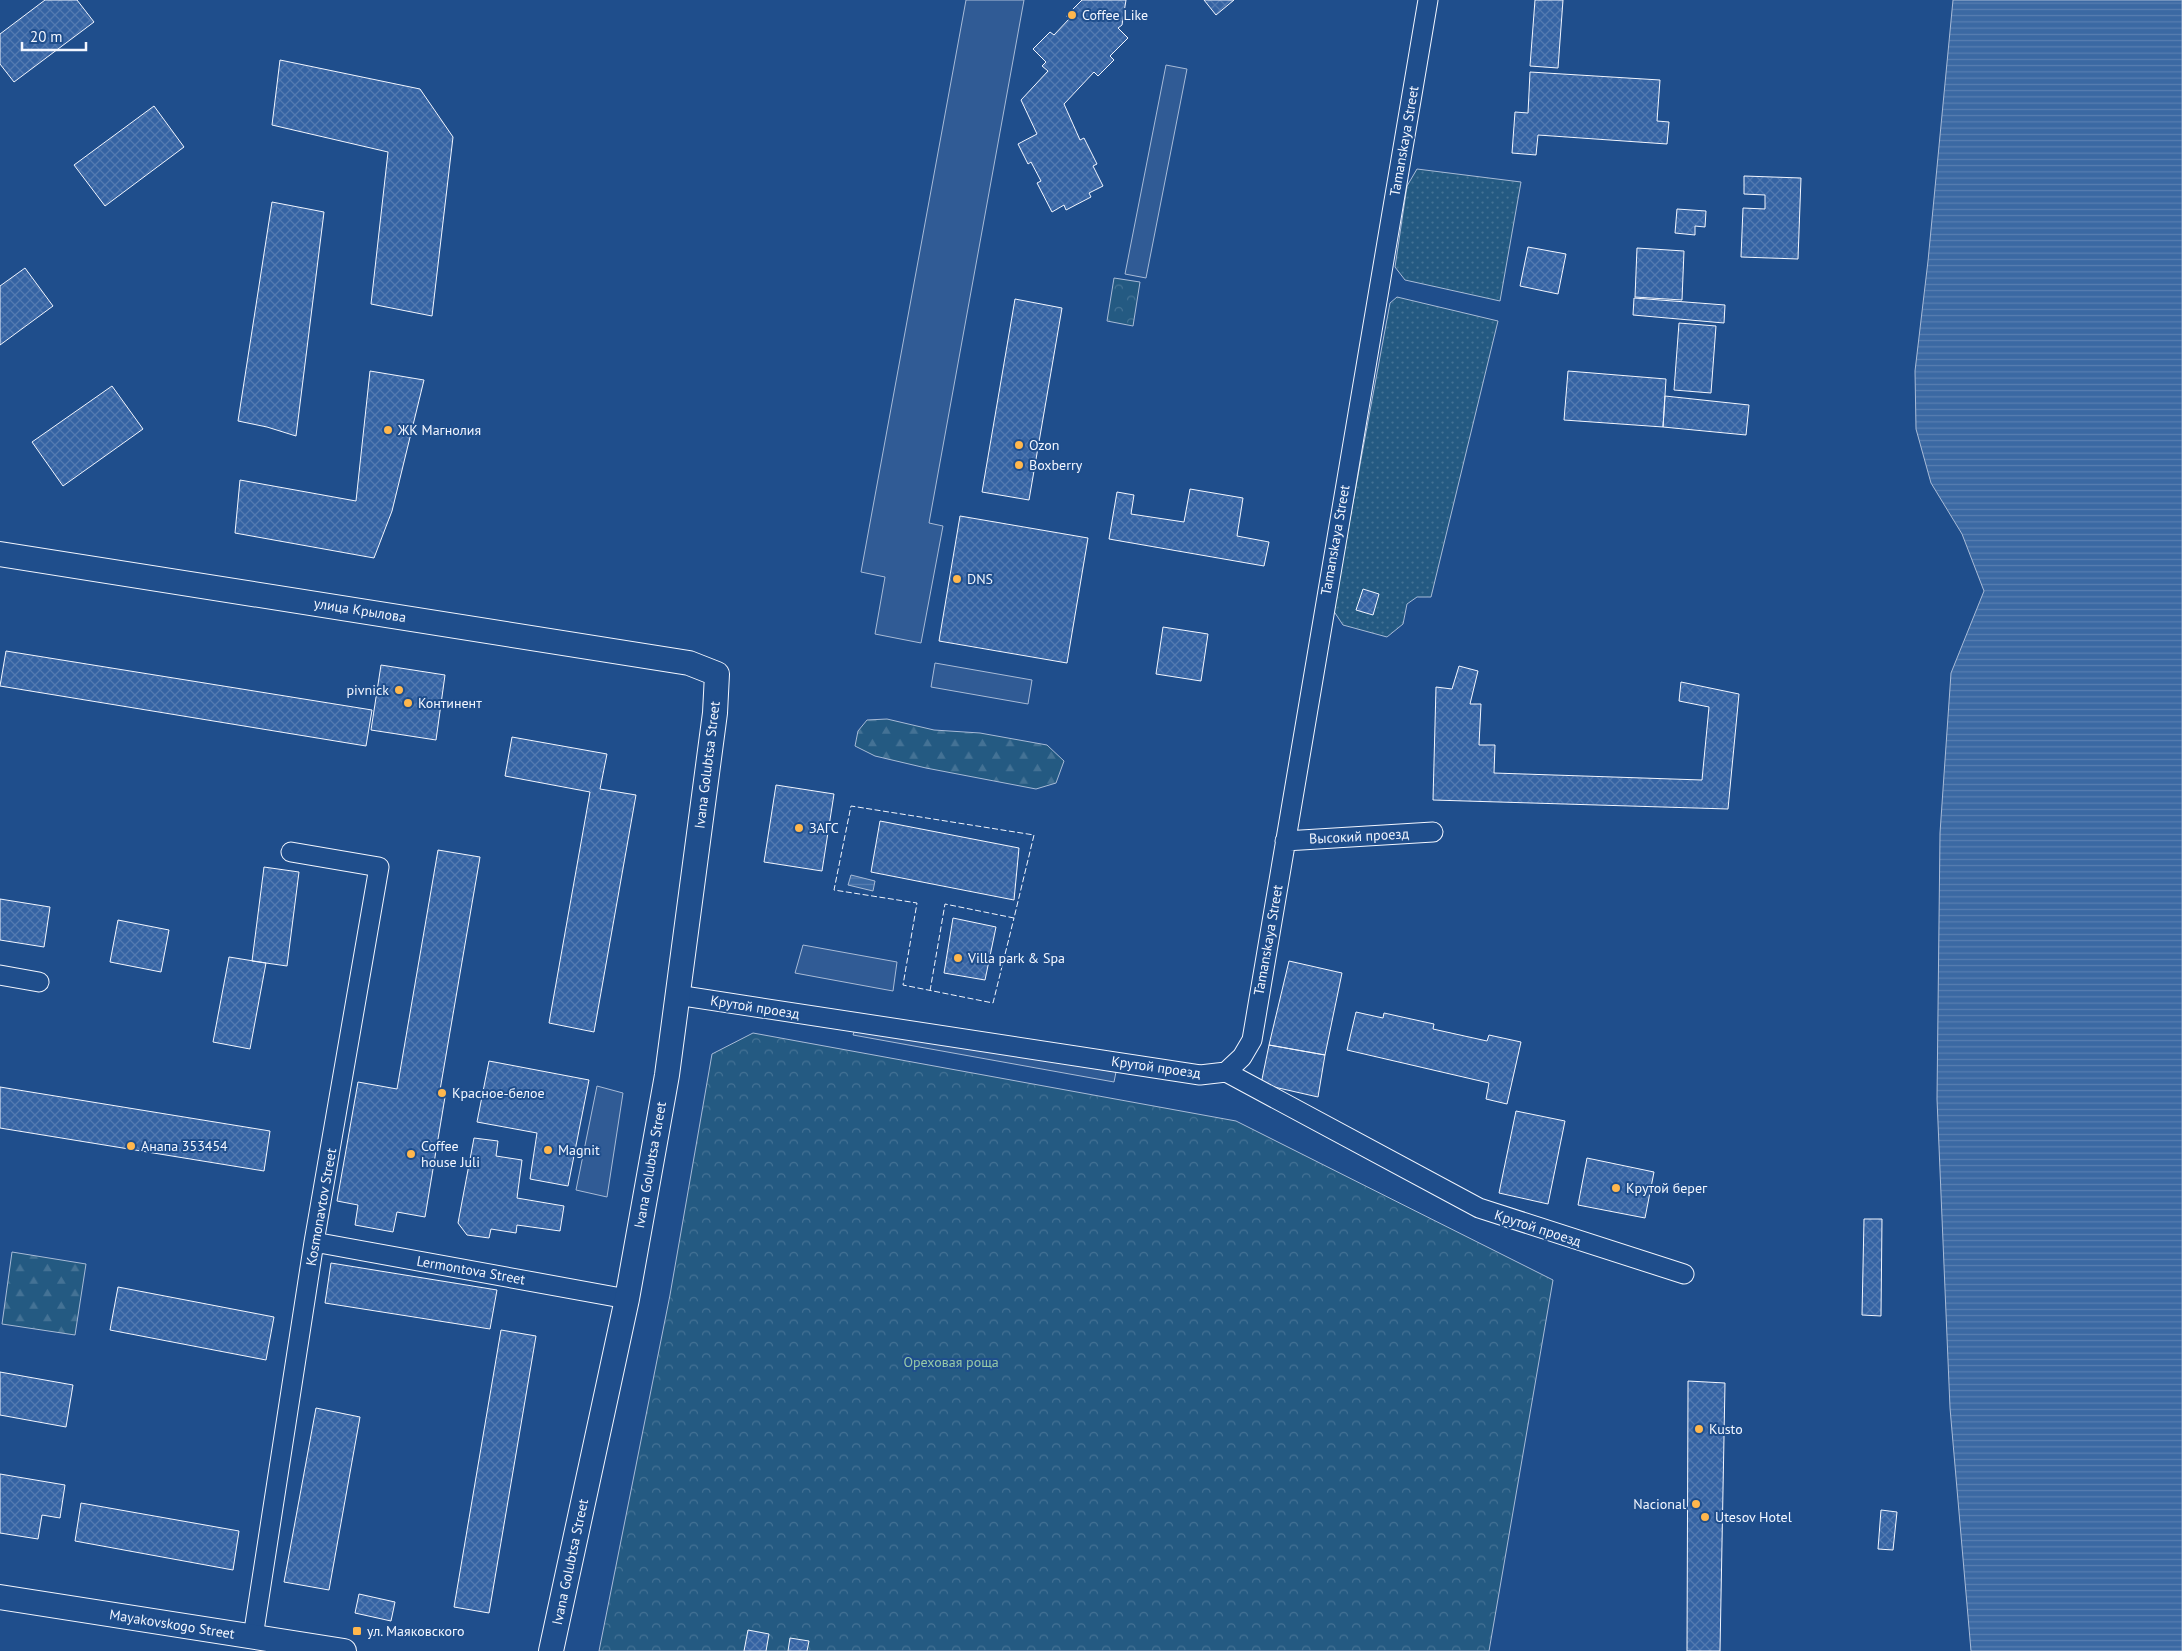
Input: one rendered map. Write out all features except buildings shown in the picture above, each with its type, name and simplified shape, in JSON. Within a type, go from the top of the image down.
[{"type":"street","name":"Tamanskaya Street","points":[[1226,1072],[1242,1057],[1252,1040],[1428,0]]},
{"type":"street","name":"улица Крылова","points":[[0,554],[689,663],[717,674]]},
{"type":"street","name":"Ivana Golubtsa Street","points":[[551,1651],[627,1299],[667,1076],[715,713],[717,674]]},
{"type":"street","name":"Высокий проезд","points":[[1285,841],[1433,832]]},
{"type":"street","name":"Kosmonavtov Street","points":[[253,1637],[314,1242],[379,867],[291,852]]},
{"type":"street","points":[[0,975],[39,982]]},
{"type":"street","name":"Крутой проезд","points":[[677,995],[1200,1075],[1226,1072],[1479,1208],[1684,1274]]},
{"type":"street","name":"Lermontova Street","points":[[314,1242],[627,1299]]},
{"type":"street","name":"Mayakovskogo Street","points":[[0,1597],[342,1651]]},
{"type":"green space","points":[[1417,169],[1521,182],[1500,301],[1405,280],[1395,267],[1407,186]]},
{"type":"green space","points":[[1114,278],[1140,282],[1133,326],[1107,321]]},
{"type":"green space","points":[[1397,297],[1498,321],[1431,597],[1417,597],[1407,604],[1403,624],[1387,637],[1343,625],[1333,610],[1390,303]]},
{"type":"green space","points":[[887,719],[934,730],[980,733],[1047,745],[1064,761],[1056,783],[1036,789],[926,768],[875,756],[855,746],[858,731],[867,720]]},
{"type":"green space","name":"Ореховая роща","points":[[753,1033],[1236,1121],[1553,1280],[1489,1651],[599,1651],[670,1295],[712,1054]]},
{"type":"green space","points":[[12,1252],[86,1264],[75,1335],[2,1324]]},
{"type":"shaded area","points":[[966,0],[1024,0],[929,523],[943,526],[921,643],[875,634],[885,577],[861,572]]},
{"type":"shaded area","points":[[1953,0],[2182,0],[2182,1651],[1971,1651],[1950,1408],[1937,1099],[1940,833],[1951,673],[1984,591],[1962,534],[1931,483],[1916,429],[1915,371],[1928,261]]},
{"type":"shaded area","points":[[1166,65],[1187,69],[1146,278],[1125,274]]},
{"type":"shaded area","points":[[935,663],[1032,680],[1028,704],[931,687]]},
{"type":"shaded area","points":[[851,875],[875,881],[873,891],[848,885]]},
{"type":"shaded area","points":[[803,945],[897,962],[893,991],[795,973]]},
{"type":"shaded area","points":[[855,1029],[1116,1072],[1114,1082],[853,1035]]},
{"type":"shaded area","points":[[597,1086],[623,1093],[607,1197],[576,1190]]},
{"type":"fence","points":[[930,991],[945,904],[1014,918],[1034,835],[851,806],[834,890],[917,903],[903,985],[993,1003],[1014,918]]},
{"type":"place","name":"Coffee Like","points":[[1072,15]]},
{"type":"place","name":"ЖК Магнолия","points":[[388,430]]},
{"type":"place","name":"Ozon","points":[[1019,445]]},
{"type":"place","name":"Boxberry","points":[[1019,465]]},
{"type":"place","name":"DNS","points":[[957,579]]},
{"type":"place","name":"pivnick","points":[[399,690]]},
{"type":"place","name":"Континент","points":[[408,703]]},
{"type":"place","name":"ЗАГС","points":[[799,828]]},
{"type":"place","name":"Villa park & Spa","points":[[958,958]]},
{"type":"place","name":"Красное-белое","points":[[442,1093]]},
{"type":"place","name":"Анапа 353454","points":[[131,1146]]},
{"type":"place","name":"Magnit","points":[[548,1150]]},
{"type":"place","name":"Coffee house Juli","points":[[411,1154]]},
{"type":"place","name":"Крутой берег","points":[[1616,1188]]},
{"type":"place","name":"Kusto","points":[[1699,1429]]},
{"type":"place","name":"Nacional","points":[[1696,1504]]},
{"type":"place","name":"Utesov Hotel","points":[[1705,1517]]},
{"type":"place","name":"ул. Маяковского","points":[[357,1631]]}]
